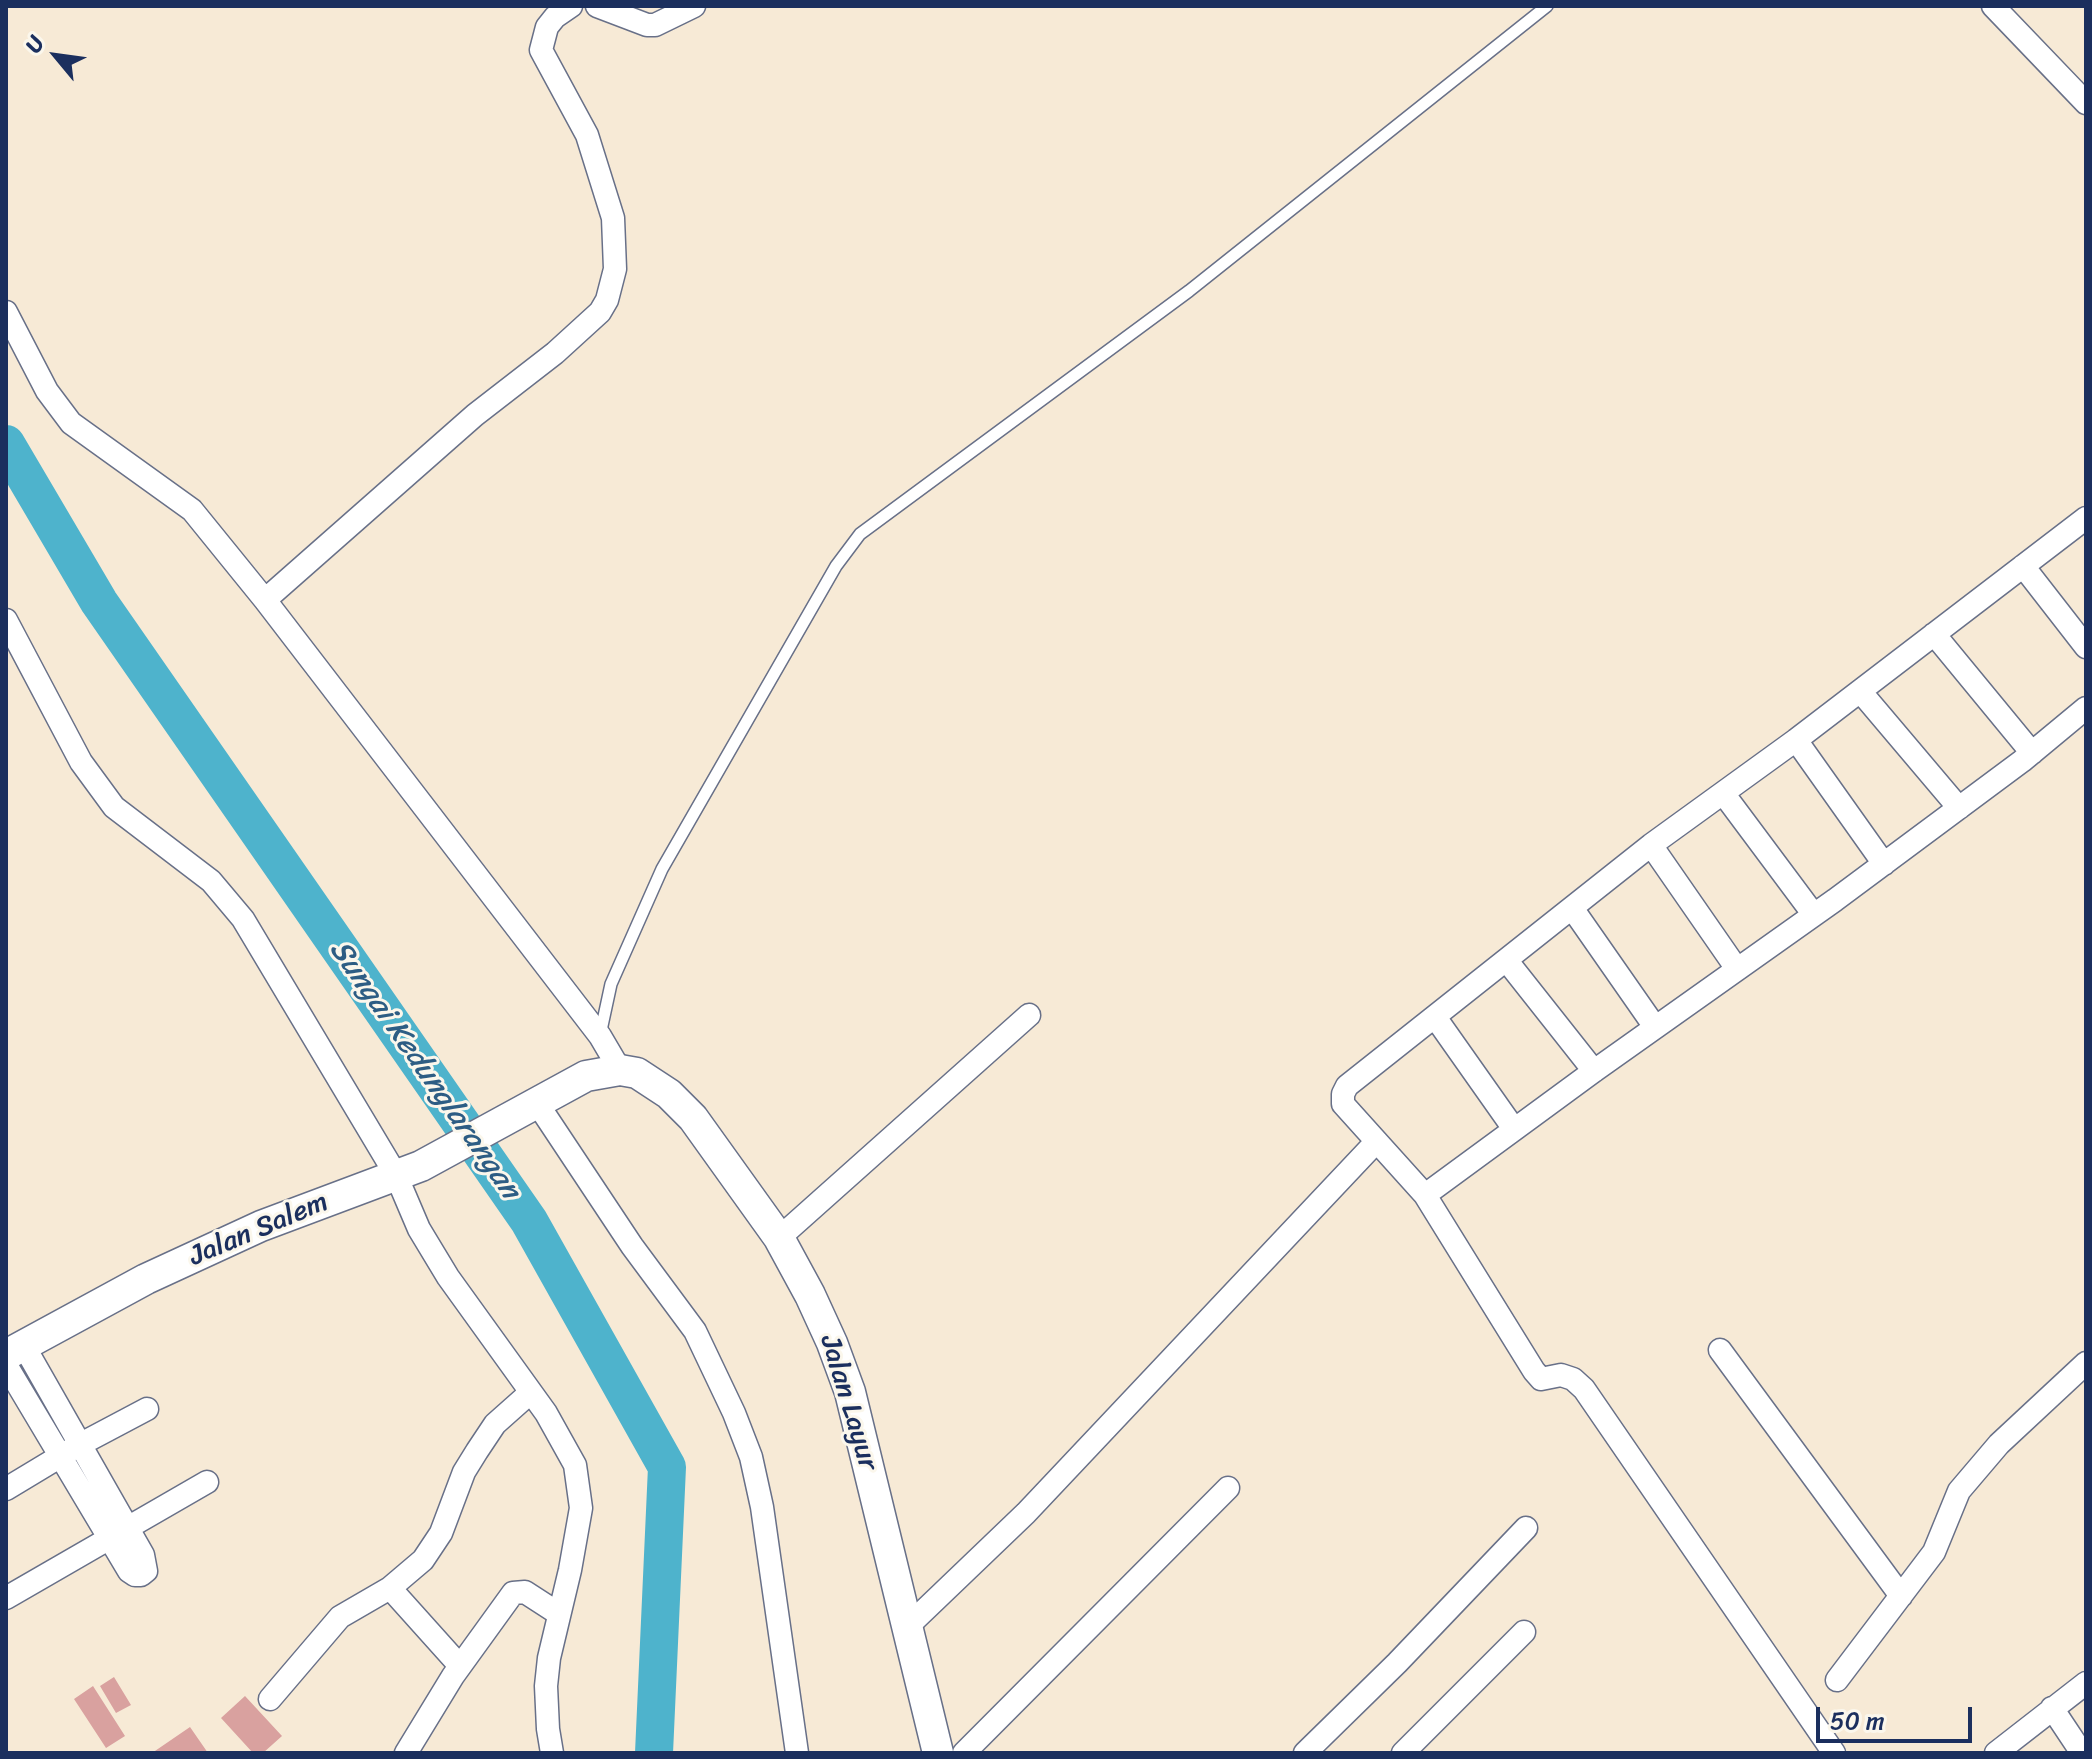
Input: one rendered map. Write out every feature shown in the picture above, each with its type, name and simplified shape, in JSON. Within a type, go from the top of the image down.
[{"type":"street","points":[[265,600],[475,415],[555,353],[600,312],[607,300],[615,269],[613,218],[587,135],[541,50],[547,27],[571,6]]},
{"type":"street","points":[[597,6],[647,25],[655,25],[694,6]]},
{"type":"street","points":[[1993,6],[2086,103]]},
{"type":"street","points":[[6,312],[47,391],[71,423],[192,510],[265,600],[600,1036],[620,1070]]},
{"type":"street","points":[[1834,1753],[1584,1389],[1573,1379],[1561,1375],[1541,1379],[1534,1371],[1425,1195],[1343,1104],[1343,1094],[1347,1086],[1651,845],[1796,740],[2086,518]]},
{"type":"street","points":[[2019,569],[2086,647]]},
{"type":"street","points":[[6,620],[81,762],[114,807],[211,881],[243,919],[408,1170],[419,1229],[448,1277],[531,1392],[575,1465],[581,1508],[546,1686],[552,1753]]},
{"type":"street","points":[[1934,634],[2032,753]]},
{"type":"street","points":[[1860,691],[1959,808]]},
{"type":"street","points":[[1425,1195],[1884,864],[2032,753],[2086,708]]},
{"type":"street","points":[[1796,740],[1884,864]]},
{"type":"street","points":[[1723,793],[1814,915]]},
{"type":"street","points":[[1651,845],[1737,969]]},
{"type":"street","points":[[1572,908],[1655,1027]]},
{"type":"street","points":[[1507,961],[1594,1071]]},
{"type":"street","points":[[779,1238],[1029,1015]]},
{"type":"street","points":[[1435,1017],[1514,1129]]},
{"type":"street","name":"Jalan Salem","points":[[12,1356],[146,1279],[261,1226],[408,1170],[586,1076],[620,1070]]},
{"type":"street","name":"Jalan Layur","points":[[620,1070],[637,1073],[669,1094],[693,1118],[779,1238],[810,1295],[850,1392],[938,1753]]},
{"type":"street","points":[[527,1109],[695,1331],[734,1413],[751,1457],[762,1507],[797,1753]]},
{"type":"street","points":[[907,1627],[1026,1513],[1376,1142]]},
{"type":"street","points":[[1720,1350],[1901,1596]]},
{"type":"street","points":[[12,1356],[118,1534]]},
{"type":"street","points":[[1837,1680],[1934,1552],[1959,1491],[1999,1444],[2086,1363]]},
{"type":"street","points":[[270,1699],[340,1617],[390,1588],[423,1560],[441,1533],[464,1472],[477,1451],[495,1424],[531,1392]]},
{"type":"street","points":[[6,1489],[147,1409]]},
{"type":"street","points":[[6,1598],[207,1482]]},
{"type":"street","points":[[964,1753],[1228,1488]]},
{"type":"street","points":[[1305,1753],[1397,1663],[1526,1528]]},
{"type":"street","points":[[390,1588],[460,1666]]},
{"type":"street","points":[[406,1753],[460,1666],[513,1593],[525,1592],[559,1614]]},
{"type":"street","points":[[1403,1753],[1524,1632]]},
{"type":"street","points":[[1996,1753],[2086,1683]]},
{"type":"street","points":[[2052,1708],[2082,1753]]},
{"type":"lane","points":[[600,1036],[611,984],[662,869],[836,566],[860,534],[1189,291],[1547,6]]},
{"type":"building","points":[[114,1677],[131,1705],[116,1713],[100,1686]]},
{"type":"building","points":[[93,1686],[125,1736],[106,1748],[74,1699]]},
{"type":"building","points":[[245,1696],[282,1736],[263,1753],[253,1753],[221,1718]]},
{"type":"building","points":[[190,1727],[208,1753],[152,1753]]},
{"type":"waterway","name":"Sungai Kedunglarangan","points":[[6,444],[99,602],[529,1221],[667,1467],[654,1753]]}]
